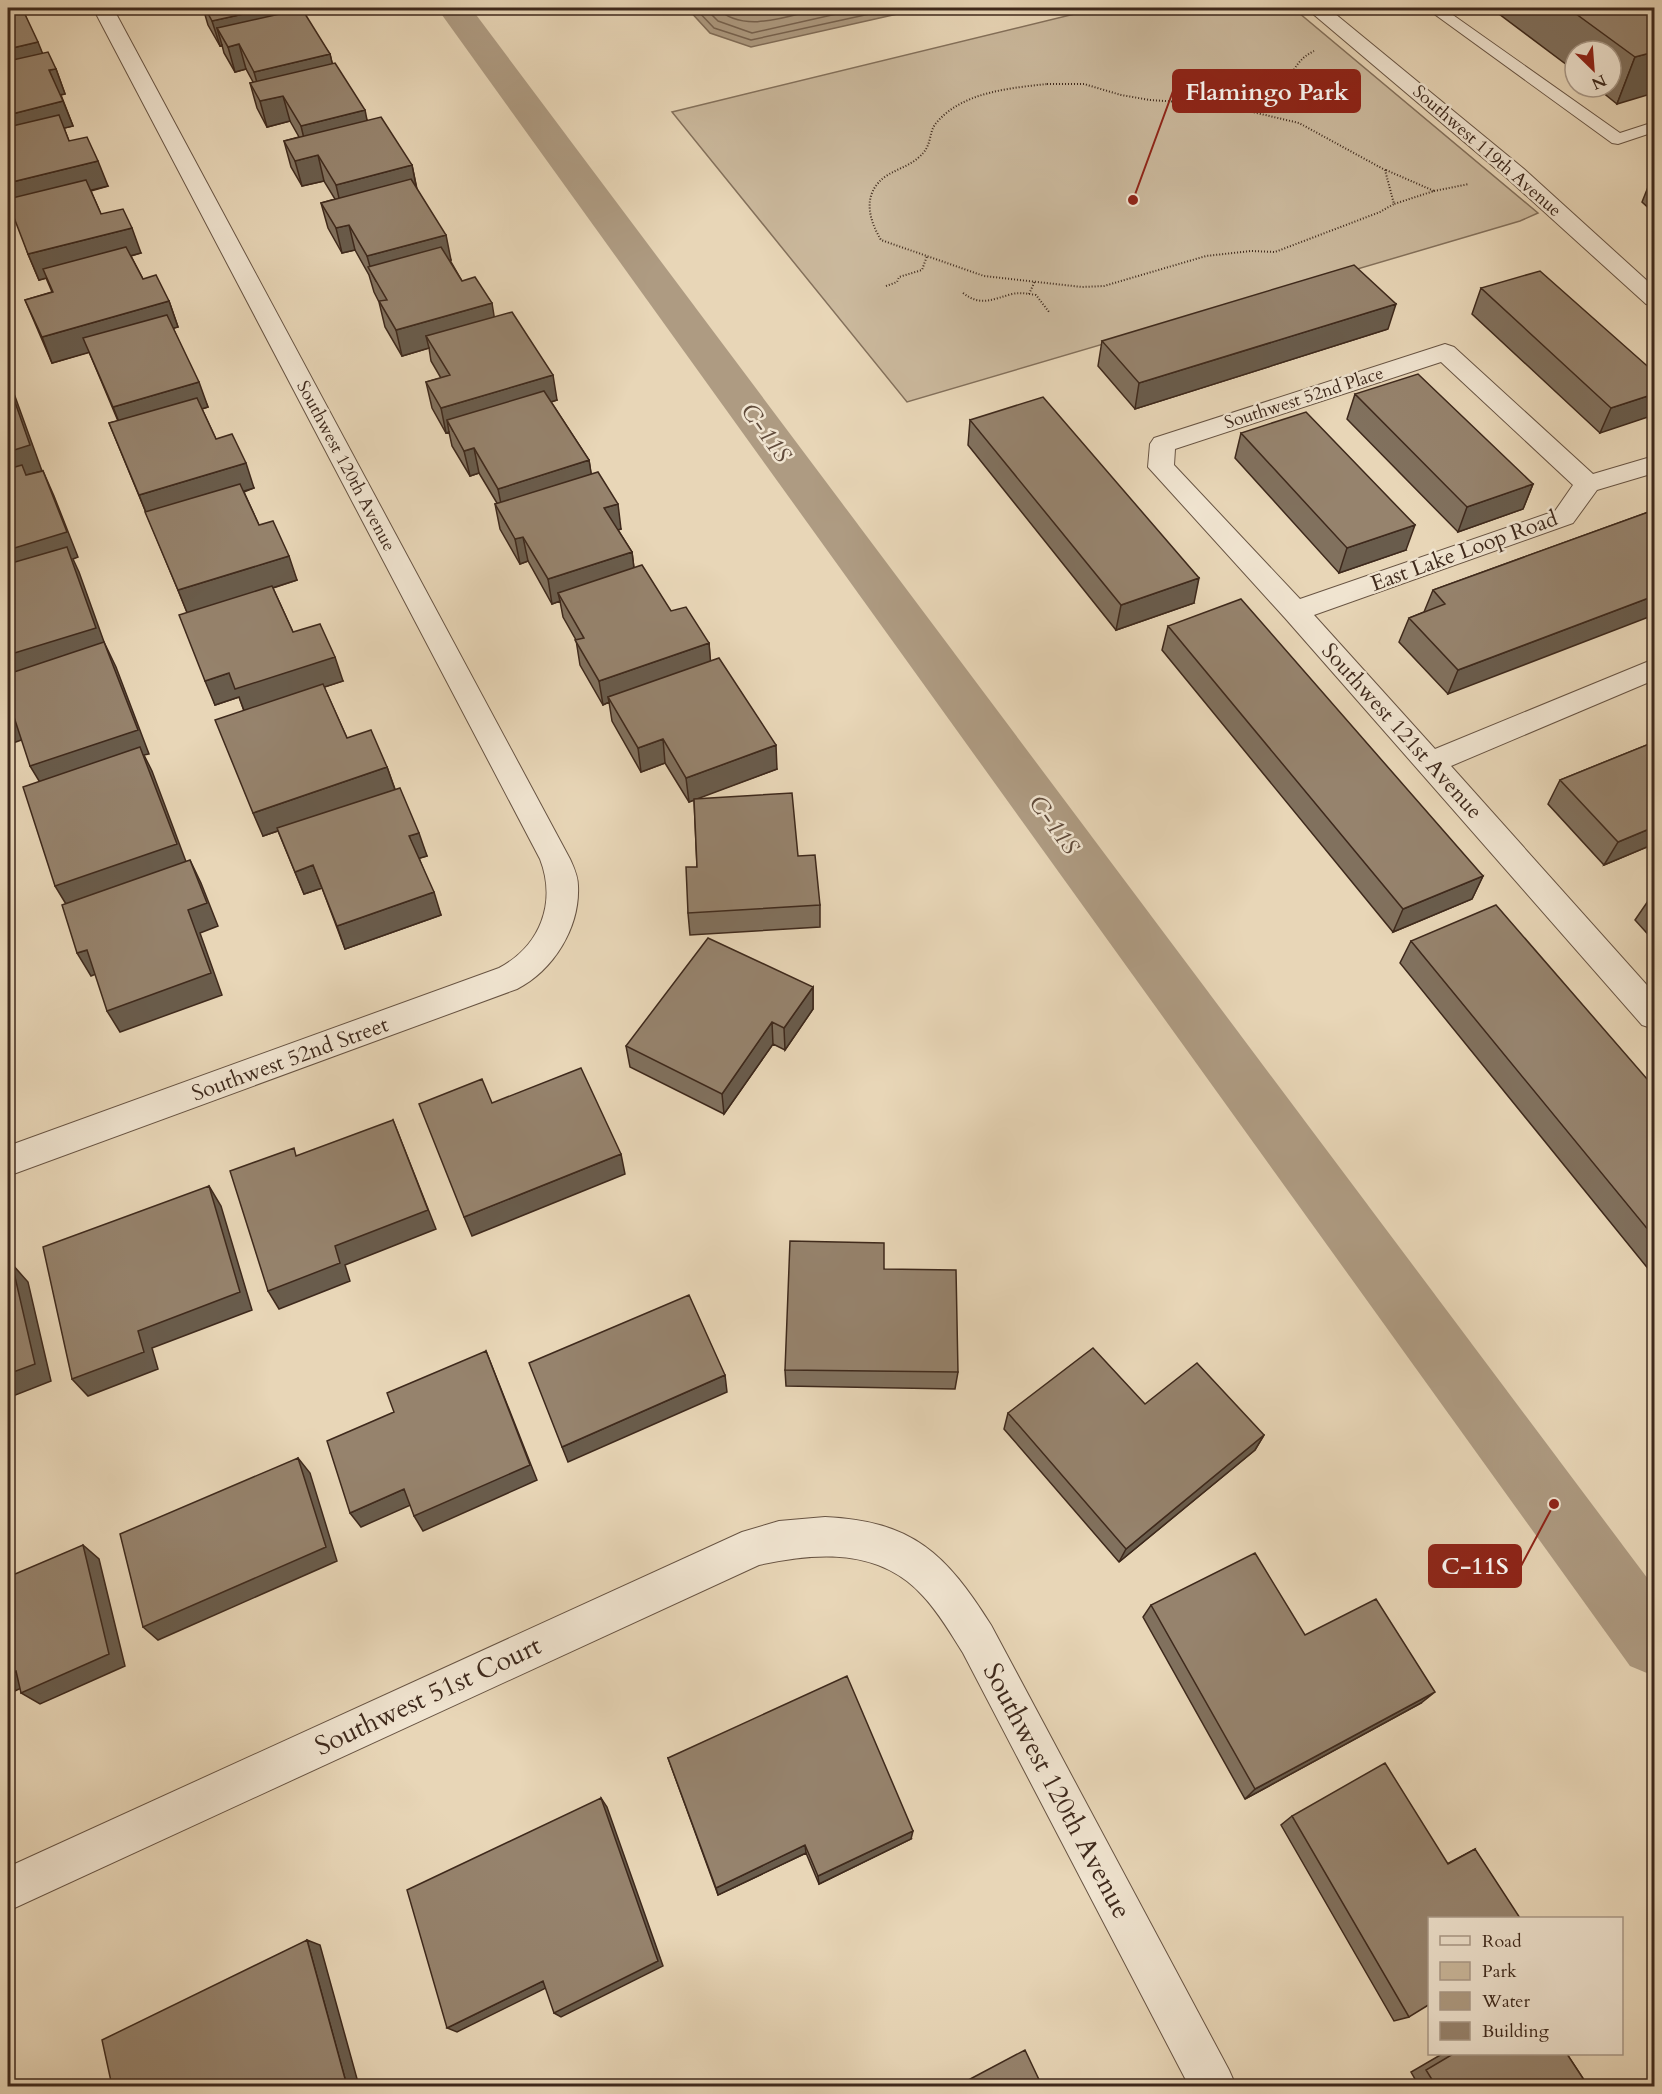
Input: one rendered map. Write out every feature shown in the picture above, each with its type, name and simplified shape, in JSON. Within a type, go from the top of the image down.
[{"type":"street","name":"Southwest 120th Avenue","points":[[103,8],[555,859],[564,883],[561,906],[553,931]]},
{"type":"street","name":"Southwest 119th Avenue","points":[[1316,8],[1516,174],[1654,299]]},
{"type":"street","name":"Southwest 52nd Place","points":[[1163,444],[1445,352],[1588,484]]},
{"type":"street","name":"Southwest 121st Avenue","points":[[1163,444],[1161,466],[1295,611],[1654,1015]]},
{"type":"street","points":[[1588,484],[1654,464]]},
{"type":"street","name":"East Lake Loop Road","points":[[1295,611],[1564,517],[1588,484]]},
{"type":"street","points":[[1430,763],[1654,669]]},
{"type":"street","name":"Southwest 52nd Street","points":[[8,1161],[493,985],[525,968],[542,951],[553,931]]},
{"type":"street","name":"Southwest 51st Court","points":[[8,1889],[756,1546],[791,1537],[857,1537]]},
{"type":"street","name":"Southwest 120th Avenue","points":[[857,1537],[884,1545],[909,1560],[930,1574],[949,1595],[977,1639],[1213,2086]]},
{"type":"lane","points":[[1434,8],[1618,139],[1654,128]]},
{"type":"path","points":[[1284,104],[1285,91],[1295,69],[1304,55],[1318,49]]},
{"type":"path","points":[[1434,191],[1385,170],[1299,123],[1223,105],[1121,96],[1084,84],[1047,84],[1006,89],[972,99],[947,112],[934,124],[930,145],[914,162],[884,177],[869,195],[868,211],[872,225],[881,240],[984,276],[1082,287],[1104,286],[1206,256],[1251,251],[1275,252],[1380,213],[1394,204],[1434,191],[1476,183]]},
{"type":"path","points":[[1385,170],[1394,204]]},
{"type":"path","points":[[886,286],[897,282],[899,277],[922,270],[927,256]]},
{"type":"path","points":[[1029,294],[1035,281]]},
{"type":"path","points":[[963,293],[969,299],[987,303],[1020,293],[1036,295],[1049,312]]},
{"type":"green space","points":[[1099,8],[1293,8],[1538,213],[1520,221],[907,402],[672,112]]},
{"type":"water","points":[[687,8],[924,8],[751,47],[710,33]]},
{"type":"building","points":[[8,8],[22,8],[38,42],[8,49]]},
{"type":"building","points":[[205,8],[271,8],[212,21]]},
{"type":"building","points":[[1568,8],[1654,8],[1654,52],[1635,57],[1623,48],[1623,39],[1610,39]]},
{"type":"building","points":[[302,9],[330,54],[254,72],[239,44],[228,47],[217,28]]},
{"type":"building","points":[[48,52],[56,69],[49,70],[63,101],[8,115],[8,61]]},
{"type":"building","points":[[335,63],[365,110],[301,126],[283,96],[260,101],[250,83]]},
{"type":"building","points":[[59,115],[69,141],[87,137],[98,161],[8,183],[8,127]]},
{"type":"building","points":[[381,117],[412,165],[336,185],[318,155],[295,161],[284,141]]},
{"type":"building","points":[[411,179],[446,235],[367,256],[349,225],[336,228],[321,203]]},
{"type":"building","points":[[86,180],[101,214],[123,209],[132,228],[28,254],[8,199]]},
{"type":"building","points":[[126,247],[143,279],[156,275],[169,301],[42,337],[25,300],[53,292],[43,269]]},
{"type":"building","points":[[441,247],[462,281],[475,277],[492,303],[396,330],[379,301],[387,300],[368,267]]},
{"type":"building","points":[[1354,265],[1396,304],[1139,383],[1102,341]]},
{"type":"building","points":[[1540,271],[1654,372],[1654,394],[1611,408],[1481,288]]},
{"type":"building","points":[[512,312],[553,375],[441,408],[426,382],[450,375],[426,336]]},
{"type":"building","points":[[167,315],[199,382],[113,407],[83,338]]},
{"type":"building","points":[[1418,374],[1533,484],[1467,507],[1355,394]]},
{"type":"building","points":[[8,382],[30,445],[8,452]]},
{"type":"building","points":[[544,391],[589,460],[498,489],[474,448],[464,451],[447,420]]},
{"type":"building","points":[[1043,397],[1199,578],[1121,605],[970,420]]},
{"type":"building","points":[[197,398],[216,439],[232,434],[246,463],[139,495],[109,423]]},
{"type":"building","points":[[1306,412],[1415,525],[1347,548],[1241,433]]},
{"type":"building","points":[[22,465],[26,475],[43,471],[67,532],[8,550],[8,469]]},
{"type":"building","points":[[598,472],[618,504],[604,508],[632,552],[548,579],[523,537],[515,539],[495,504]]},
{"type":"building","points":[[240,484],[259,525],[273,521],[289,556],[178,590],[145,512]]},
{"type":"building","points":[[1654,510],[1654,596],[1458,670],[1409,618],[1445,604],[1433,590]]},
{"type":"building","points":[[67,547],[96,628],[8,655],[8,564]]},
{"type":"building","points":[[642,565],[671,611],[686,607],[709,643],[599,681],[575,640],[584,638],[558,593]]},
{"type":"building","points":[[272,586],[293,632],[320,624],[335,657],[235,689],[229,673],[205,681],[179,615]]},
{"type":"building","points":[[1241,599],[1483,876],[1403,909],[1168,626]]},
{"type":"building","points":[[104,642],[138,730],[30,766],[13,714],[8,716],[8,674]]},
{"type":"building","points":[[719,658],[776,745],[686,778],[663,739],[638,748],[608,697]]},
{"type":"building","points":[[323,684],[347,738],[371,730],[387,767],[253,813],[215,720]]},
{"type":"building","points":[[1654,742],[1654,827],[1618,842],[1560,780]]},
{"type":"building","points":[[140,747],[177,844],[55,886],[23,787]]},
{"type":"building","points":[[400,788],[419,833],[409,836],[434,892],[337,926],[313,865],[295,872],[277,828]]},
{"type":"building","points":[[792,793],[798,856],[815,855],[820,905],[688,913],[686,867],[697,867],[694,799]]},
{"type":"building","points":[[190,860],[207,903],[188,910],[211,973],[107,1011],[87,950],[77,953],[62,905]]},
{"type":"building","points":[[1496,905],[1654,1087],[1654,1237],[1411,941]]},
{"type":"building","points":[[708,938],[813,987],[784,1028],[772,1022],[722,1094],[626,1046]]},
{"type":"building","points":[[581,1068],[621,1154],[464,1217],[419,1104],[482,1079],[492,1103]]},
{"type":"building","points":[[393,1120],[428,1210],[335,1246],[340,1263],[268,1291],[230,1171],[294,1148],[296,1156]]},
{"type":"building","points":[[209,1186],[240,1292],[138,1331],[144,1352],[72,1379],[43,1247]]},
{"type":"building","points":[[790,1241],[884,1243],[884,1269],[956,1270],[958,1372],[785,1370]]},
{"type":"building","points":[[12,1264],[35,1364],[8,1374],[8,1265]]},
{"type":"building","points":[[689,1295],[725,1375],[562,1447],[529,1363]]},
{"type":"building","points":[[1093,1348],[1145,1404],[1197,1363],[1264,1435],[1126,1549],[1008,1413]]},
{"type":"building","points":[[486,1351],[530,1465],[414,1516],[404,1489],[350,1513],[327,1441],[394,1412],[387,1393]]},
{"type":"building","points":[[298,1458],[326,1547],[143,1627],[120,1534]]},
{"type":"building","points":[[83,1545],[109,1654],[21,1693],[16,1671],[8,1674],[8,1577]]},
{"type":"building","points":[[1255,1553],[1305,1635],[1376,1599],[1435,1692],[1255,1789],[1151,1605]]},
{"type":"building","points":[[847,1676],[913,1831],[818,1876],[805,1845],[716,1888],[668,1758]]},
{"type":"building","points":[[1385,1763],[1448,1864],[1475,1849],[1519,1917],[1428,1917],[1428,2005],[1409,2017],[1292,1816]]},
{"type":"building","points":[[601,1798],[658,1961],[554,2013],[543,1981],[447,2028],[407,1890]]},
{"type":"building","points":[[307,1940],[347,2086],[112,2086],[102,2040]]},
{"type":"building","points":[[1025,2050],[1042,2086],[957,2086]]},
{"type":"building","points":[[1451,2055],[1568,2055],[1588,2086],[1436,2086],[1426,2070]]},
{"type":"waterway","name":"C-11S","points":[[454,8],[1654,1642]]},
{"type":"place","name":"Flamingo Park","points":[[1133,200]]},
{"type":"place","name":"C-11S","points":[[1554,1504]]}]
